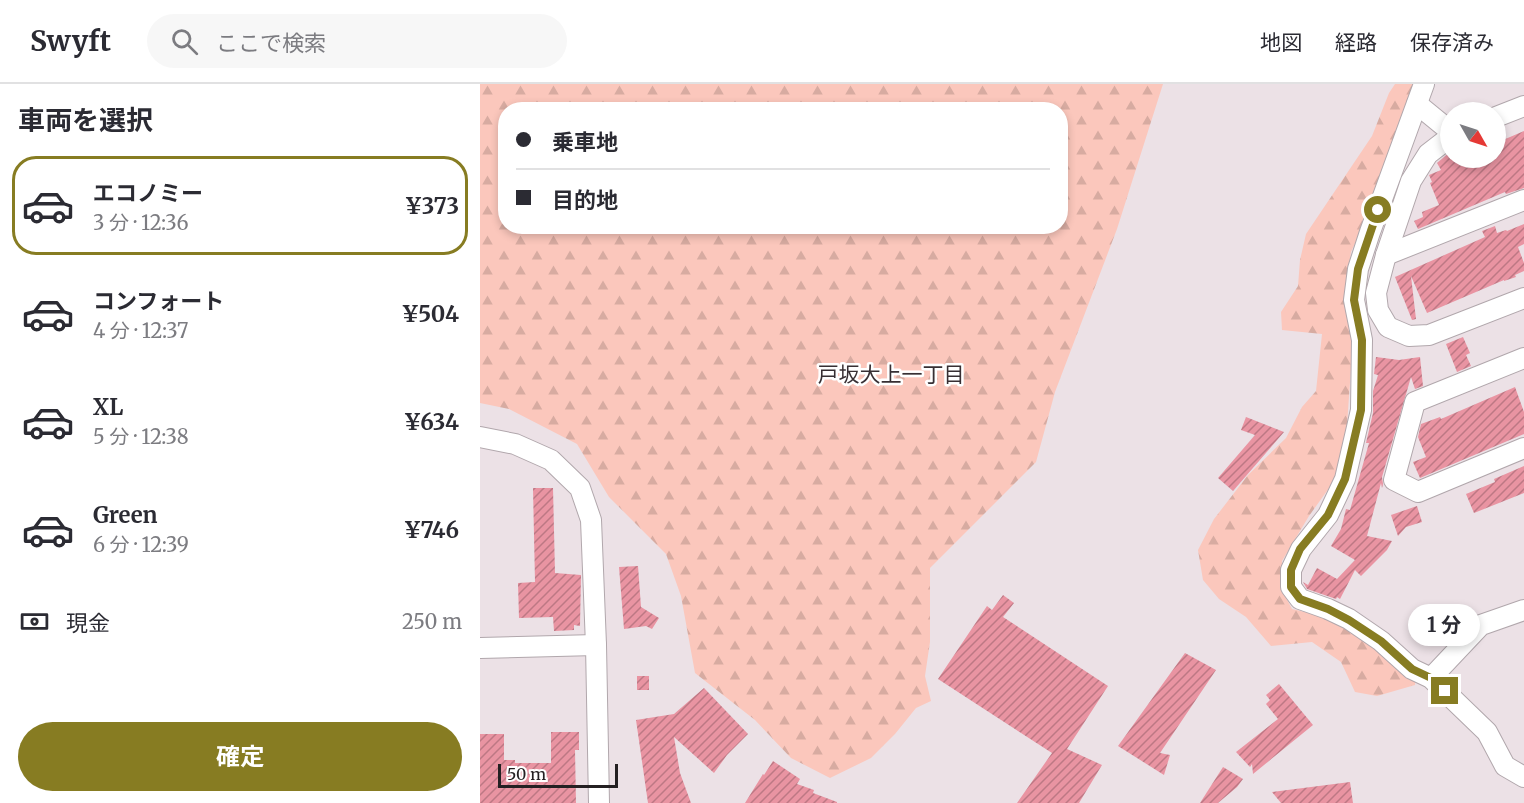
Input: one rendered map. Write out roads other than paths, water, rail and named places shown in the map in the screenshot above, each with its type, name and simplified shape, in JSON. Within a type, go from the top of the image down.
[{"type":"street","points":[[1424,84],[1358,269],[1354,300],[1362,340],[1361,410],[1345,479],[1328,515],[1300,549],[1291,570],[1291,587],[1300,599],[1328,609],[1349,620],[1381,641],[1412,669],[1431,678],[1487,732],[1505,766],[1524,777]]},
{"type":"street","points":[[1417,104],[1440,123]]},
{"type":"street","points":[[1506,113],[1524,106]]},
{"type":"street","points":[[1440,145],[1428,154],[1411,181],[1376,293],[1378,310],[1388,327],[1409,336],[1429,335],[1524,298]]},
{"type":"street","points":[[1386,255],[1524,200]]},
{"type":"street","points":[[1524,358],[1415,402],[1394,480],[1418,492],[1524,448]]},
{"type":"street","points":[[480,437],[515,444],[551,460],[580,488],[591,520],[599,803]]},
{"type":"street","points":[[1431,678],[1481,625],[1524,610]]},
{"type":"street","points":[[480,648],[596,645]]},
{"type":"district","name":"戸坂大上一丁目","points":[[891,375]]}]
